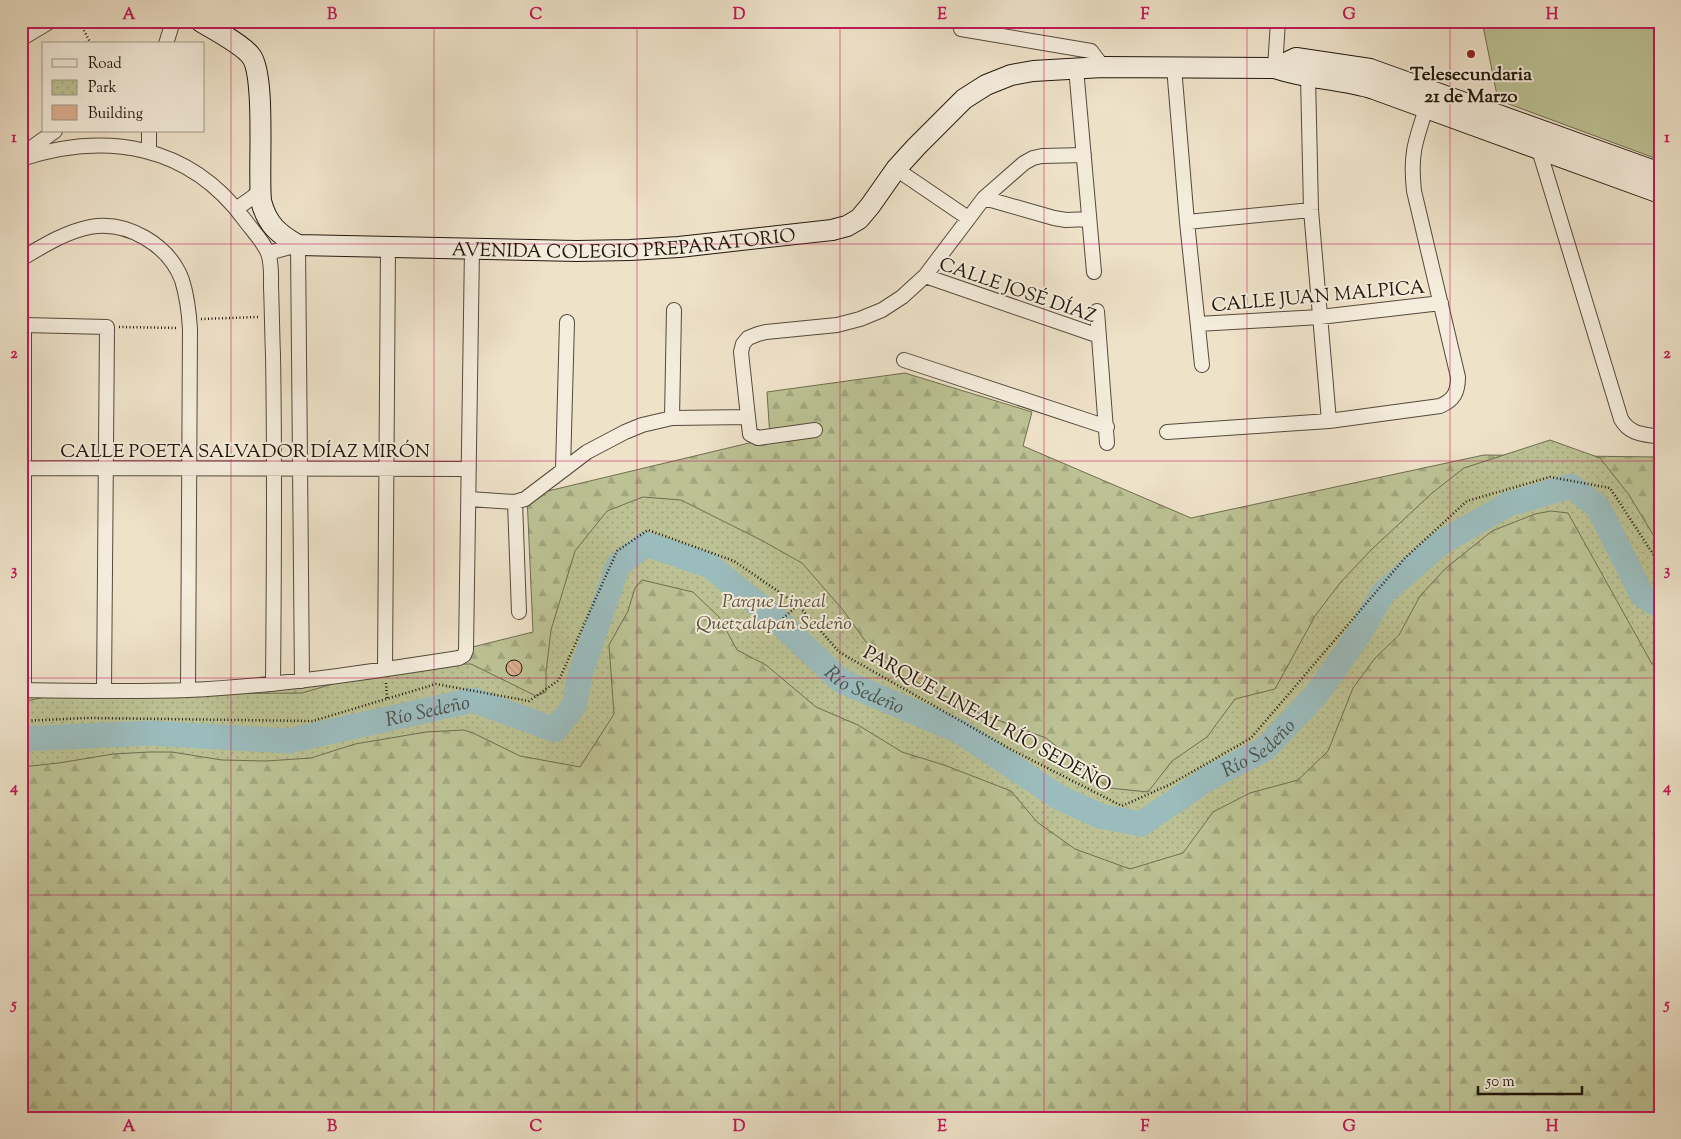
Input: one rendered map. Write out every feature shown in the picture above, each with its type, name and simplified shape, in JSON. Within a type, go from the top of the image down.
[{"type":"street","points":[[21,39],[51,21]]},
{"type":"street","points":[[167,42],[173,21]]},
{"type":"street","points":[[200,21],[245,50],[256,63],[259,83],[260,190],[264,211],[272,226],[282,236],[298,245],[302,681]]},
{"type":"street","points":[[1275,68],[1278,21]]},
{"type":"street","points":[[961,29],[1091,51],[1103,67]]},
{"type":"street","points":[[1275,68],[1296,58],[1367,78],[1660,173]]},
{"type":"street","points":[[1174,67],[1187,222],[1202,365]]},
{"type":"street","points":[[1076,68],[1094,272]]},
{"type":"street","name":"AVENIDA COLEGIO PREPARATORIO","points":[[268,253],[298,245],[630,250],[679,247],[832,230],[847,226],[858,219],[916,146],[964,99],[986,84],[1011,75],[1033,71],[1076,68],[1275,68]]},
{"type":"street","points":[[1275,68],[1295,75],[1351,83],[1367,78],[1426,109],[1660,193]]},
{"type":"street","points":[[1308,76],[1311,210],[1329,421]]},
{"type":"street","points":[[1167,432],[1329,421],[1440,406],[1449,402],[1454,397],[1458,389],[1458,377],[1414,191],[1413,148],[1426,109]]},
{"type":"street","points":[[21,157],[54,132]]},
{"type":"street","points":[[149,150],[150,132]]},
{"type":"street","points":[[21,157],[72,147],[98,146],[149,150],[192,169],[214,185],[236,209],[268,253],[272,316],[275,469],[273,684]]},
{"type":"street","points":[[1539,150],[1621,419],[1631,431],[1660,437]]},
{"type":"street","name":"CALLE JOSÉ DÍAZ","points":[[748,417],[741,352],[743,344],[748,338],[766,332],[837,325],[860,319],[882,310],[902,297],[925,276],[984,198],[1024,163],[1042,156],[1084,155]]},
{"type":"street","points":[[896,169],[968,218]]},
{"type":"street","points":[[236,209],[260,190]]},
{"type":"street","points":[[984,198],[1054,218],[1089,219]]},
{"type":"street","points":[[1187,222],[1311,210]]},
{"type":"street","points":[[21,259],[68,232],[92,226],[114,226],[132,231],[154,243],[171,260],[181,278],[187,300],[190,324],[188,690]]},
{"type":"street","points":[[385,669],[388,247]]},
{"type":"street","points":[[104,690],[107,327],[24,325],[23,690],[104,690],[188,690],[273,684],[459,658],[464,655],[466,650],[472,248]]},
{"type":"street","name":"CALLE JOSÉ DÍAZ","points":[[925,276],[1099,336]]},
{"type":"street","name":"CALLE JUAN MALPICA","points":[[1198,324],[1320,317],[1440,303]]},
{"type":"street","points":[[672,418],[674,310]]},
{"type":"street","points":[[1097,311],[1107,443]]},
{"type":"street","points":[[563,469],[567,322]]},
{"type":"street","points":[[904,360],[1106,426]]},
{"type":"street","points":[[469,499],[514,502],[525,500],[587,452],[642,425],[672,418],[748,417],[750,434],[758,438],[815,430]]},
{"type":"street","name":"CALLE POETA SALVADOR DÍAZ MIRÓN","points":[[23,468],[468,469]]},
{"type":"street","points":[[514,502],[519,612]]},
{"type":"path","points":[[79,21],[90,42]]},
{"type":"path","points":[[107,327],[190,324],[272,316]]},
{"type":"path","name":"PARQUE LINEAL RÍO SEDEÑO","points":[[770,630],[798,606],[839,652],[1012,750],[1122,806],[1170,784],[1251,738],[1405,558],[1467,501],[1550,477],[1610,488],[1654,554],[1660,560]]},
{"type":"green space","points":[[1482,21],[1660,21],[1660,160],[1498,100]]},
{"type":"green space","points":[[905,373],[1032,412],[1023,446],[1191,518],[1484,455],[1660,457],[1660,1118],[21,1118],[21,685],[319,685],[533,632],[527,496],[770,438],[767,392]]},
{"type":"green space","name":"Parque Lineal Quetzalapan Sedeño","points":[[1550,440],[1600,458],[1629,495],[1660,546],[1660,665],[1652,664],[1568,513],[1551,511],[1535,514],[1492,531],[1446,568],[1420,596],[1399,635],[1375,658],[1353,688],[1328,751],[1298,780],[1250,793],[1213,812],[1183,853],[1130,869],[1075,849],[1037,822],[1011,791],[944,765],[902,752],[858,725],[816,707],[766,665],[737,650],[719,617],[693,592],[642,580],[635,588],[628,611],[609,645],[614,714],[580,767],[520,756],[464,730],[426,732],[355,744],[311,758],[266,761],[222,760],[172,752],[150,752],[113,754],[21,767],[21,702],[55,695],[302,693],[381,670],[423,664],[471,664],[536,696],[546,692],[546,672],[551,630],[575,551],[607,511],[643,497],[681,500],[802,563],[843,610],[866,642],[895,672],[932,689],[968,709],[1046,738],[1109,788],[1148,792],[1172,761],[1207,737],[1235,699],[1275,689],[1315,616],[1340,583],[1370,551],[1432,493],[1464,468]]},
{"type":"building","points":[[511,660],[517,660],[522,665],[520,674],[511,676],[506,671],[506,665]]},
{"type":"waterway","name":"Río Sedeño","points":[[21,739],[150,733],[288,741],[473,700],[555,730],[574,706],[580,675],[618,565],[646,544],[710,566],[775,618],[841,681],[959,731],[1060,798],[1100,816],[1141,824],[1209,778],[1265,749],[1316,695],[1358,636],[1383,593],[1442,542],[1509,504],[1571,486],[1598,507],[1642,595],[1660,606]]},
{"type":"place","name":"Telesecundaria 21 de Marzo","points":[[1471,54]]}]
